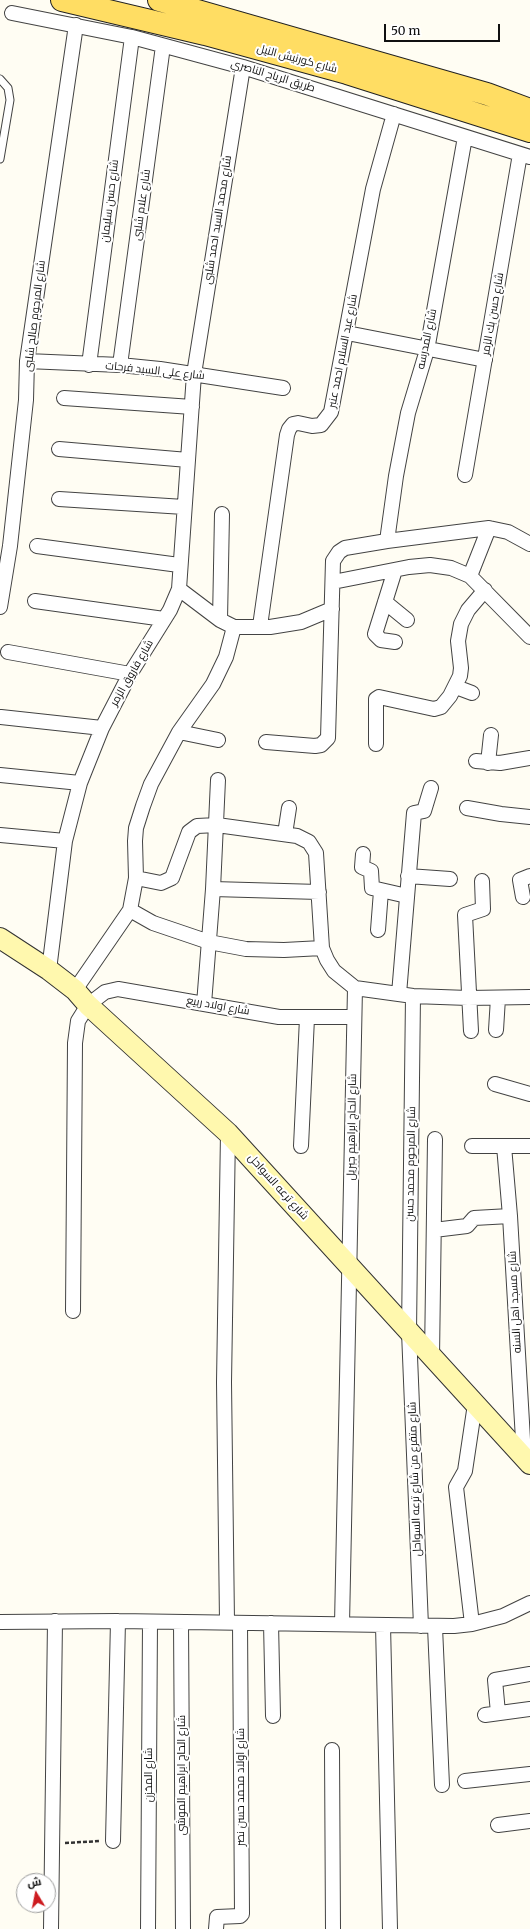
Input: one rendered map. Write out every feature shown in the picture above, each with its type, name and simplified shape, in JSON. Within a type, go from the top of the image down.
[{"type":"main road","name":"شارع كورنيش النيل","points":[[62,0],[205,34],[340,71],[530,131]]},
{"type":"main road","name":"شارع كورنيش النيل","points":[[160,0],[208,9],[487,94],[530,110]]},
{"type":"main road","name":"شارع ترعه السواحل","points":[[0,938],[49,970],[75,990],[88,1005],[228,1133],[527,1461]]},
{"type":"street","name":"طريق الرياح الناصري","points":[[12,13],[132,37],[243,67],[525,155]]},
{"type":"street","name":"شارع المرحوم صالح شلبى","points":[[0,607],[10,546],[26,400],[27,361],[76,25]]},
{"type":"street","name":"شارع حسن سليمان","points":[[89,364],[132,37]]},
{"type":"street","name":"شارع علام شلبى","points":[[120,365],[164,46]]},
{"type":"street","name":"شارع محمد السيد احمد شلبى","points":[[194,374],[243,67]]},
{"type":"street","name":"شارع عبد السلام احمد عنبر","points":[[260,626],[289,428],[293,424],[298,423],[321,426],[327,420],[331,412],[373,189],[394,114]]},
{"type":"street","name":"شارع المدرسه","points":[[387,541],[396,476],[408,413],[427,350],[466,137]]},
{"type":"street","name":"شارع حسن بك الزمر","points":[[465,475],[485,360],[525,155]]},
{"type":"street","points":[[346,334],[485,360]]},
{"type":"street","name":"شارع على السيد فرحات","points":[[27,361],[120,365],[194,374],[283,388]]},
{"type":"street","name":"شارع فاروق الزمر","points":[[49,970],[65,841],[80,782],[102,728],[130,674],[175,600],[179,589],[179,565],[194,374]]},
{"type":"street","points":[[64,398],[192,408]]},
{"type":"street","points":[[59,449],[188,460]]},
{"type":"street","points":[[58,499],[184,507]]},
{"type":"street","points":[[220,620],[222,514]]},
{"type":"street","points":[[470,576],[489,528]]},
{"type":"street","points":[[266,742],[315,746],[321,745],[328,738],[334,560],[339,552],[345,548],[387,541],[489,528],[508,532],[530,544]]},
{"type":"street","points":[[37,546],[179,565]]},
{"type":"street","points":[[333,582],[430,565],[451,568],[470,576],[530,637]]},
{"type":"street","points":[[395,642],[381,640],[375,634],[396,570]]},
{"type":"street","points":[[179,589],[220,620],[234,627],[270,627],[301,622],[332,609]]},
{"type":"street","points":[[376,744],[376,699],[379,697],[434,708],[440,707],[456,687],[461,668],[458,641],[461,624],[468,610],[485,590]]},
{"type":"street","points":[[35,601],[164,619]]},
{"type":"street","points":[[385,602],[407,620]]},
{"type":"street","points":[[75,990],[130,910],[136,878],[135,841],[138,821],[151,784],[179,732],[213,684],[226,656],[234,627]]},
{"type":"street","points":[[8,652],[130,674]]},
{"type":"street","points":[[456,687],[472,694]]},
{"type":"street","points":[[1,717],[102,728]]},
{"type":"street","points":[[179,732],[218,740]]},
{"type":"street","points":[[491,735],[482,762],[512,762],[530,758]]},
{"type":"street","points":[[0,775],[80,782]]},
{"type":"street","points":[[204,1004],[214,889],[218,780]]},
{"type":"street","points":[[399,994],[414,813],[424,811],[431,788]]},
{"type":"street","points":[[285,834],[289,808]]},
{"type":"street","points":[[467,808],[530,817]]},
{"type":"street","points":[[136,878],[161,883],[167,882],[175,874],[189,832],[197,826],[216,825],[297,836],[309,842],[316,853],[322,948],[334,971],[355,988],[413,996],[468,998],[530,997]]},
{"type":"street","points":[[0,835],[65,841]]},
{"type":"street","points":[[363,854],[362,867],[371,871],[371,887],[380,891],[407,896]]},
{"type":"street","points":[[408,876],[450,879]]},
{"type":"street","points":[[523,897],[520,880],[530,876]]},
{"type":"street","points":[[471,1031],[468,998],[465,915],[468,912],[483,909],[482,880]]},
{"type":"street","points":[[214,889],[319,892]]},
{"type":"street","points":[[378,930],[380,891]]},
{"type":"street","points":[[130,910],[153,923],[209,942],[246,949],[284,950],[322,948]]},
{"type":"street","name":"شارع الحاج ابراهيم جبريل","points":[[342,1624],[355,988]]},
{"type":"street","name":"شارع اولاد ربيع","points":[[88,1005],[105,992],[118,989],[279,1017],[354,1017]]},
{"type":"street","name":"شارع المرحوم محمد حسن","points":[[409,1332],[413,996]]},
{"type":"street","points":[[496,1030],[498,998]]},
{"type":"street","points":[[73,1311],[75,1042],[78,1021],[88,1005]]},
{"type":"street","points":[[301,1146],[307,1018]]},
{"type":"street","points":[[495,1084],[530,1094]]},
{"type":"street","points":[[228,1133],[224,1382],[233,1622]]},
{"type":"street","points":[[432,1357],[435,1139]]},
{"type":"street","points":[[472,1146],[530,1146]]},
{"type":"street","name":"شارع مسجد اهل السنه","points":[[504,1146],[527,1461]]},
{"type":"street","points":[[434,1230],[467,1226],[474,1218],[510,1216]]},
{"type":"street","name":"شارع متفرع من شارع ترعه السواحل","points":[[409,1332],[428,1626],[442,1785]]},
{"type":"street","points":[[472,1624],[456,1487],[465,1471],[475,1404]]},
{"type":"street","points":[[0,1622],[233,1622],[428,1626],[472,1624],[503,1616],[530,1603]]},
{"type":"street","points":[[51,1929],[55,1621]]},
{"type":"street","points":[[113,1841],[118,1621]]},
{"type":"street","name":"شارع المخزن","points":[[148,1929],[150,1622]]},
{"type":"street","name":"شارع الحاج ابراهيم الموشى","points":[[181,1622],[183,1929]]},
{"type":"street","name":"شارع اولاد محمد حسن نصر","points":[[216,1929],[217,1917],[240,1916],[242,1914],[233,1622]]},
{"type":"street","points":[[271,1623],[273,1716]]},
{"type":"street","points":[[383,1624],[390,1929]]},
{"type":"street","points":[[530,1674],[495,1680],[491,1714],[530,1710]]},
{"type":"street","points":[[332,1750],[333,1929]]},
{"type":"street","points":[[465,1781],[530,1774]]},
{"type":"street","points":[[498,1825],[530,1821]]},
{"type":"lane","points":[[0,79],[8,88],[10,100],[0,159]]}]
